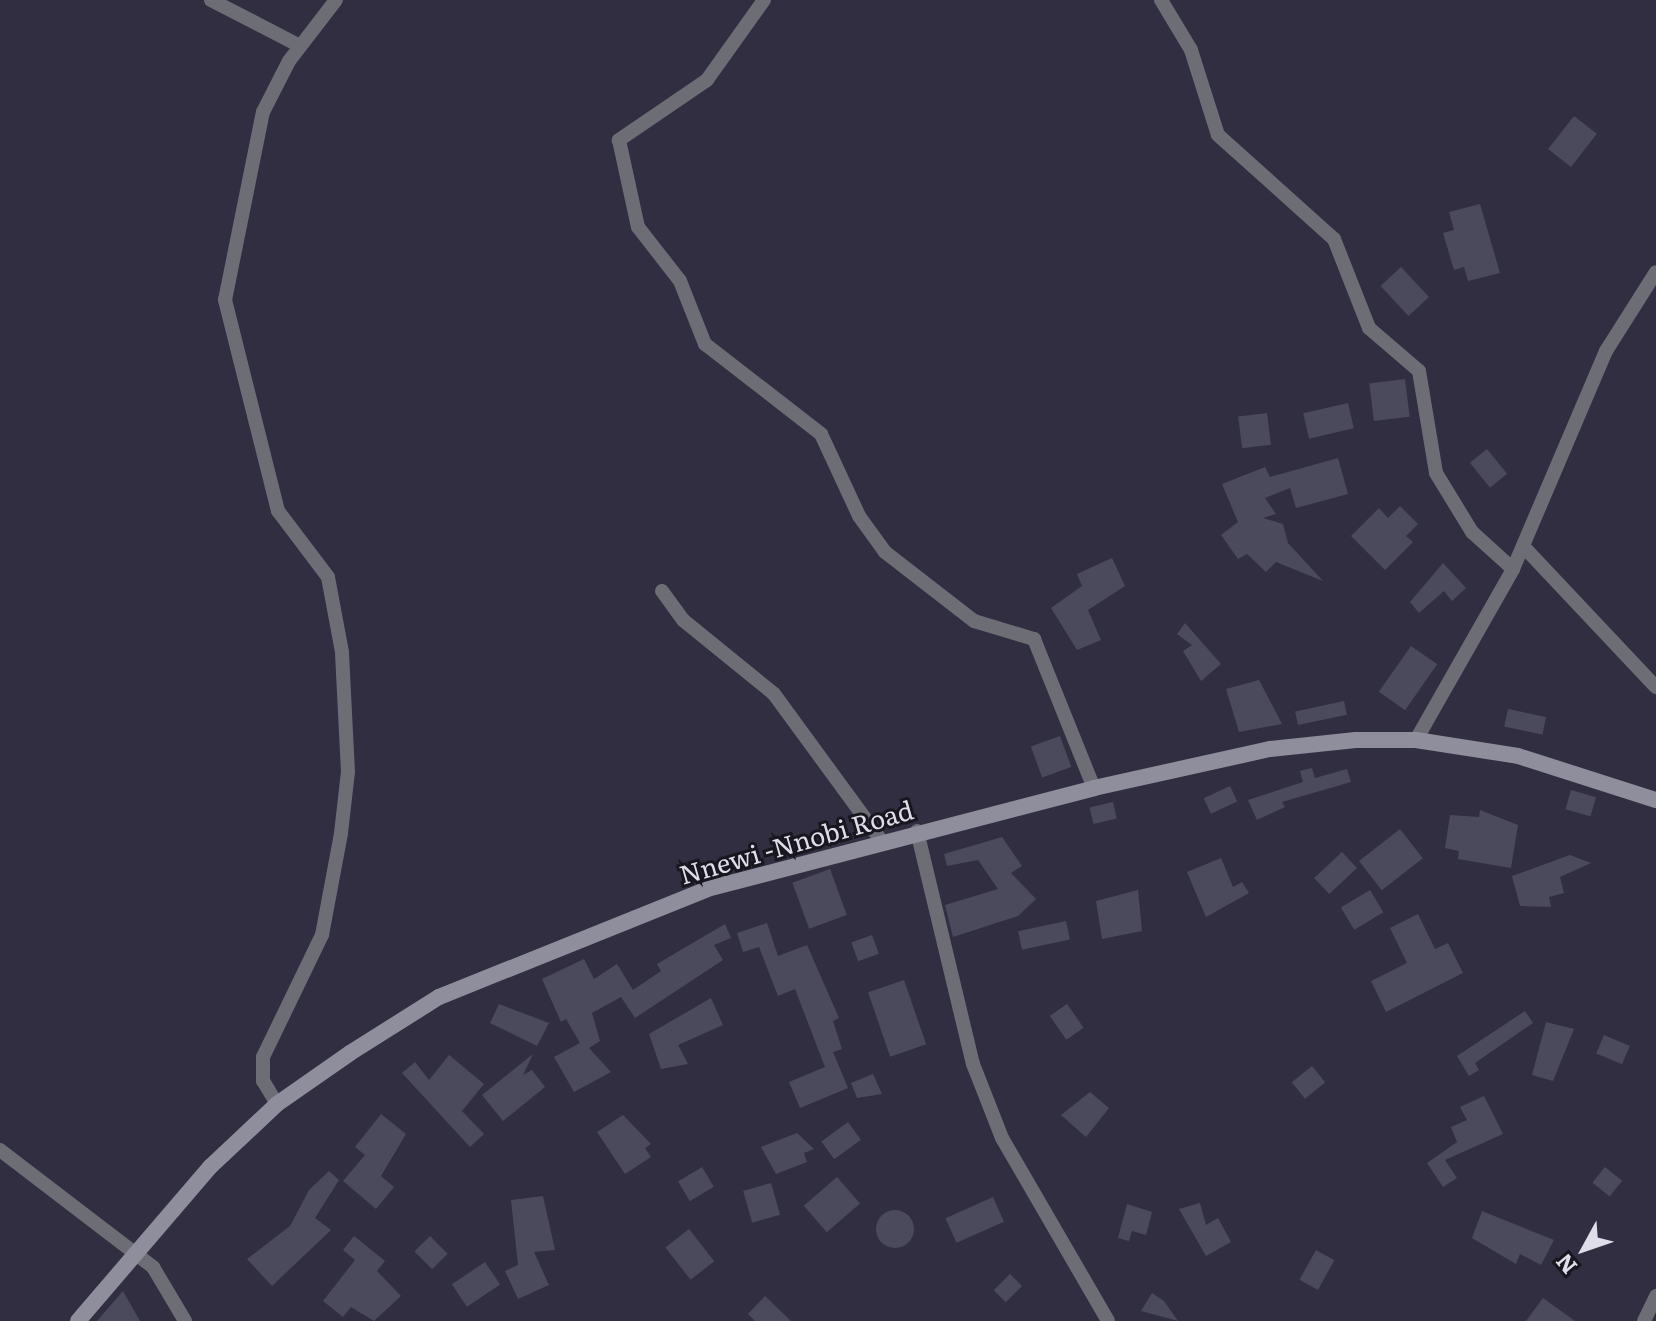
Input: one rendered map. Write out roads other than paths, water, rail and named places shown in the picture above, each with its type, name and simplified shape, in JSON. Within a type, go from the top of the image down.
[{"type":"main road","name":"Nnewi -Nnobi Road","points":[[78,1321],[132,1251],[277,1104],[439,997],[559,943],[707,889],[917,831],[1270,749],[1416,740],[1518,756],[1656,800]]},
{"type":"street","points":[[211,0],[300,46]]},
{"type":"street","points":[[277,1104],[263,1081],[263,1057],[322,935],[341,833],[348,772],[343,666],[328,577],[278,511],[225,300],[263,112],[300,46],[336,0]]},
{"type":"street","points":[[764,0],[707,80],[619,140],[638,227],[680,281],[705,344],[821,434],[859,516],[885,552],[974,621],[1034,639],[1094,788]]},
{"type":"street","points":[[1161,0],[1187,40],[1218,135],[1334,239],[1369,328],[1419,371],[1436,473],[1472,532],[1513,569]]},
{"type":"street","points":[[1416,740],[1513,569],[1606,351],[1656,272]]},
{"type":"street","points":[[1523,546],[1656,687]]},
{"type":"street","points":[[662,591],[683,620],[774,694],[881,840]]},
{"type":"street","points":[[917,831],[949,985],[996,1123],[1108,1321]]},
{"type":"street","points":[[0,1150],[132,1251],[169,1287],[185,1321]]},
{"type":"street","points":[[1644,1321],[1656,1296]]}]
